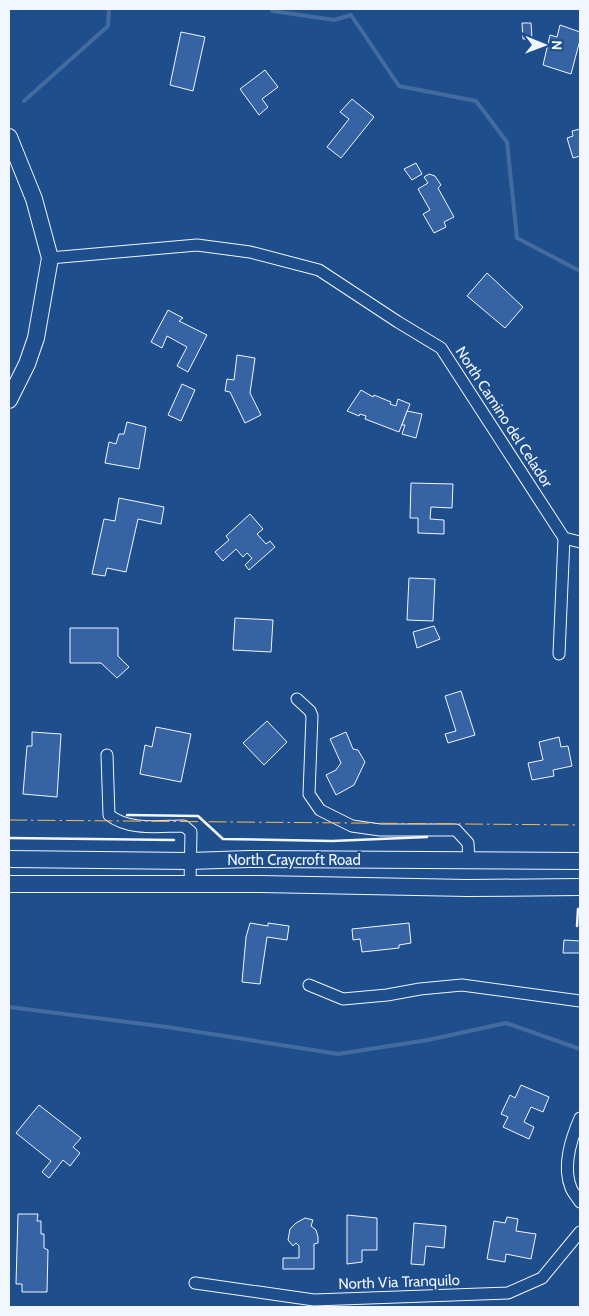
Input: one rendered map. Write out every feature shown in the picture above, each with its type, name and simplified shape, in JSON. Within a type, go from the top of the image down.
[{"type":"main road","points":[[9,137],[34,199],[50,258],[36,338],[9,400]]},
{"type":"main road","name":"North Craycroft Road","points":[[9,859],[580,861]]},
{"type":"main road","name":"North Craycroft Road","points":[[9,884],[260,884],[468,888],[580,887]]},
{"type":"street","name":"North Camino del Celador","points":[[50,258],[197,245],[250,252],[319,270],[441,348],[564,538]]},
{"type":"street","points":[[559,654],[564,538],[580,542]]},
{"type":"street","points":[[298,699],[310,711],[312,716],[309,794],[320,810],[352,826],[380,830],[456,830],[468,843],[469,861]]},
{"type":"street","points":[[106,756],[109,815],[118,822],[132,826],[184,826],[191,832],[190,885]]},
{"type":"street","points":[[309,985],[343,999],[388,995],[420,989],[462,986],[580,1001]]},
{"type":"street","points":[[580,1118],[570,1147],[568,1174],[571,1188],[580,1202]]},
{"type":"street","name":"North Via Tranquilo","points":[[195,1283],[314,1300],[508,1293],[542,1278],[580,1232]]},
{"type":"building","points":[[522,23],[531,23],[532,39],[523,39]]},
{"type":"building","points":[[560,25],[580,32],[580,40],[571,74],[543,65],[550,35],[557,37]]},
{"type":"building","points":[[181,32],[205,37],[193,91],[170,85]]},
{"type":"building","points":[[265,70],[278,87],[262,99],[268,107],[259,115],[240,89]]},
{"type":"building","points":[[352,99],[374,117],[341,158],[327,147],[349,119],[340,112]]},
{"type":"building","points":[[580,129],[580,156],[573,158],[567,138],[573,136],[572,131]]},
{"type":"building","points":[[416,163],[422,174],[412,180],[404,169]]},
{"type":"building","points":[[429,174],[435,176],[441,185],[438,188],[454,217],[444,222],[446,227],[434,233],[423,214],[430,210],[418,189],[428,183],[424,177]]},
{"type":"building","points":[[487,273],[523,307],[505,328],[467,296]]},
{"type":"building","points":[[168,310],[183,318],[179,321],[207,335],[188,372],[177,366],[187,347],[167,336],[162,348],[151,342]]},
{"type":"building","points":[[237,355],[255,358],[250,393],[261,415],[245,423],[230,392],[225,391],[227,379],[234,380]]},
{"type":"building","points":[[182,384],[195,390],[181,421],[168,415]]},
{"type":"building","points":[[361,390],[373,397],[374,395],[391,402],[390,404],[396,406],[398,399],[410,404],[399,432],[365,419],[366,416],[360,414],[359,416],[347,411]]},
{"type":"building","points":[[407,411],[422,414],[416,438],[402,434],[405,425],[402,425]]},
{"type":"building","points":[[127,422],[146,427],[139,469],[105,463],[109,442],[116,444],[119,434],[124,434]]},
{"type":"building","points":[[411,483],[453,484],[452,508],[431,507],[430,519],[444,520],[444,534],[418,533],[418,518],[410,518]]},
{"type":"building","points":[[119,498],[164,507],[161,524],[138,519],[126,572],[107,568],[105,576],[92,574],[104,519],[115,521]]},
{"type":"building","points":[[250,514],[263,529],[257,534],[266,544],[270,541],[275,547],[249,570],[245,565],[252,558],[247,553],[243,557],[236,549],[223,561],[215,552],[229,540],[226,536]]},
{"type":"building","points":[[409,578],[435,579],[433,621],[407,620]]},
{"type":"building","points":[[235,618],[273,620],[271,652],[233,650]]},
{"type":"building","points":[[434,626],[440,639],[417,648],[413,632]]},
{"type":"building","points":[[70,628],[118,628],[118,656],[129,667],[117,678],[101,663],[70,663]]},
{"type":"building","points":[[461,691],[475,735],[448,743],[445,734],[456,731],[445,696]]},
{"type":"building","points":[[267,721],[287,742],[264,765],[243,743]]},
{"type":"building","points":[[156,727],[191,734],[181,782],[140,774],[145,745],[152,747]]},
{"type":"building","points":[[32,732],[61,734],[57,797],[23,794],[27,746],[32,746]]},
{"type":"building","points":[[346,732],[353,749],[358,750],[365,762],[354,785],[336,795],[326,775],[336,770],[341,763],[330,739]]},
{"type":"building","points":[[559,737],[561,747],[568,746],[572,766],[553,770],[554,776],[532,780],[528,763],[543,760],[539,742]]},
{"type":"building","points":[[250,923],[268,926],[268,923],[289,926],[287,940],[267,937],[260,984],[242,982],[246,937]]},
{"type":"building","points":[[409,923],[411,943],[399,945],[399,948],[362,952],[360,939],[353,940],[352,929]]},
{"type":"building","points":[[564,940],[580,941],[580,953],[563,953]]},
{"type":"building","points":[[521,1085],[549,1097],[543,1112],[531,1107],[524,1122],[534,1127],[529,1139],[503,1127],[508,1117],[501,1114],[510,1095],[515,1098]]},
{"type":"building","points":[[39,1105],[81,1138],[73,1147],[80,1153],[70,1166],[63,1160],[49,1178],[42,1172],[51,1161],[16,1133]]},
{"type":"building","points":[[18,1214],[38,1214],[37,1221],[41,1221],[41,1234],[44,1234],[44,1248],[48,1250],[47,1292],[22,1292],[22,1284],[16,1284]]},
{"type":"building","points":[[347,1215],[377,1218],[377,1250],[362,1250],[362,1262],[347,1264]]},
{"type":"building","points":[[507,1217],[518,1219],[516,1231],[536,1234],[531,1259],[506,1254],[505,1262],[487,1259],[494,1221],[505,1223]]},
{"type":"building","points":[[305,1218],[313,1220],[311,1226],[316,1230],[318,1237],[318,1243],[314,1244],[314,1269],[283,1269],[283,1258],[299,1258],[299,1246],[296,1243],[293,1246],[288,1240],[290,1229]]},
{"type":"building","points":[[414,1223],[446,1226],[444,1248],[426,1246],[424,1265],[411,1264]]},
{"type":"waterway","points":[[24,101],[108,26],[109,9]]},
{"type":"waterway","points":[[271,9],[273,11],[334,20],[351,15],[399,86],[476,101],[507,142],[517,238],[580,271]]},
{"type":"waterway","points":[[9,1007],[167,1027],[338,1054],[428,1040],[506,1023],[580,1049]]},
{"type":"wall","points":[[127,815],[198,816],[223,839],[332,841],[427,837]]},
{"type":"wall","points":[[9,838],[174,840]]},
{"type":"wall","points":[[577,926],[578,909],[580,909]]},
{"type":"power","points":[[9,820],[580,825]]}]
